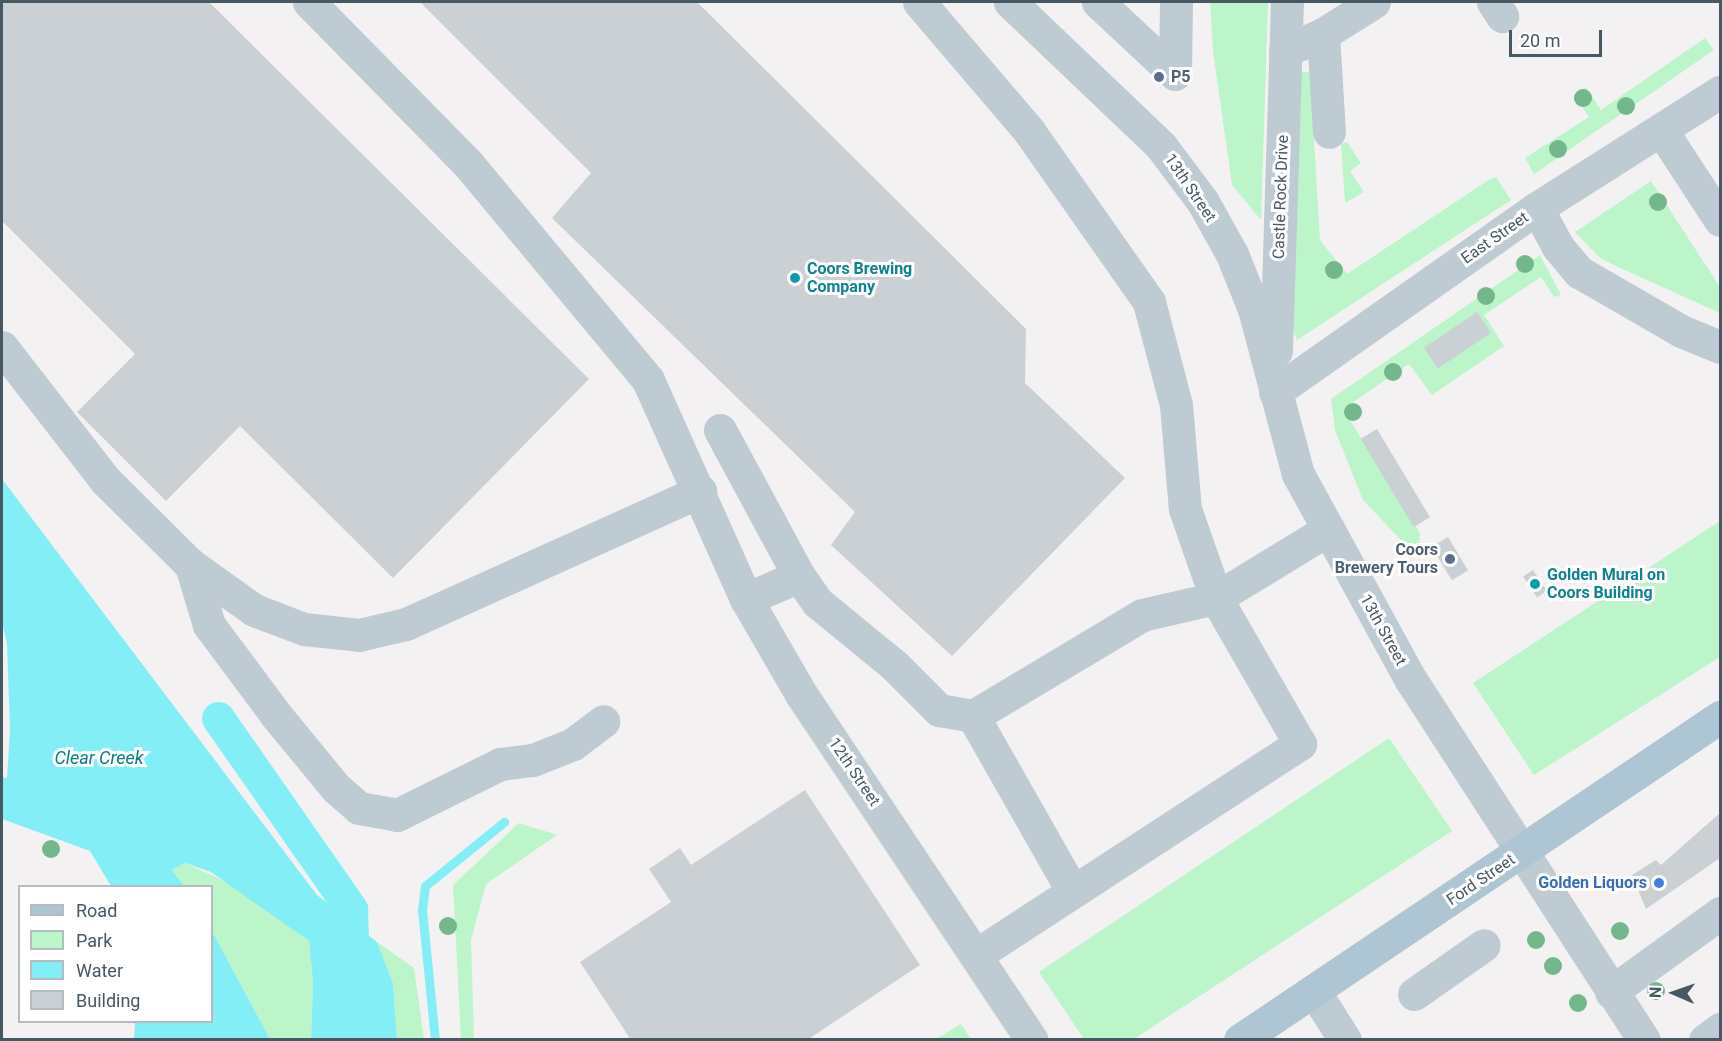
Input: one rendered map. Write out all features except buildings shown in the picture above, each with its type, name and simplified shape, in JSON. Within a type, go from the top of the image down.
[{"type":"main road","name":"Ford Street","points":[[1252,1036],[1314,991],[1720,717]]},
{"type":"street","name":"12th Street","points":[[309,2],[469,165],[648,380],[700,491],[746,599],[801,694],[1032,1040]]},
{"type":"street","points":[[919,2],[1029,131],[1149,302],[1176,405],[1185,509],[1216,598],[1300,744],[976,955]]},
{"type":"street","name":"13th Street","points":[[1010,2],[1096,80],[1161,146],[1203,202],[1232,254],[1254,309],[1298,474],[1411,680],[1520,854],[1644,1040]]},
{"type":"street","points":[[1098,2],[1175,74],[1176,2]]},
{"type":"street","name":"Castle Rock Drive","points":[[1275,392],[1287,2]]},
{"type":"street","points":[[1285,51],[1323,34],[1374,2]]},
{"type":"street","points":[[1323,34],[1329,132]]},
{"type":"street","name":"East Street","points":[[1275,392],[1537,208],[1720,92]]},
{"type":"street","points":[[1662,130],[1720,220]]},
{"type":"street","points":[[1537,208],[1557,247],[1579,272],[1681,331],[1720,347]]},
{"type":"street","points":[[2,347],[106,480],[191,565],[254,610],[304,628],[359,635],[406,624],[700,491]]},
{"type":"street","points":[[720,430],[799,576],[817,602],[894,665],[939,710],[973,716],[1142,615],[1216,598],[1329,529]]},
{"type":"street","points":[[191,565],[209,625],[276,716],[336,788],[359,808],[397,815],[500,764],[533,760],[573,744],[603,721]]},
{"type":"street","points":[[746,599],[799,576]]},
{"type":"street","points":[[973,716],[1073,892]]},
{"type":"street","points":[[1611,992],[1720,913]]},
{"type":"street","points":[[1414,994],[1484,945]]},
{"type":"street","points":[[1314,991],[1345,1040]]},
{"type":"street","points":[[1705,1040],[1720,1029]]},
{"type":"green space","points":[[1210,2],[1268,2],[1261,220],[1232,185],[1213,51]]},
{"type":"green space","points":[[1705,38],[1714,50],[1534,174],[1525,158],[1589,117],[1575,96],[1586,87],[1601,110]]},
{"type":"green space","points":[[1299,72],[1310,72],[1320,240],[1347,274],[1490,179],[1496,177],[1511,200],[1297,340],[1287,313]]},
{"type":"green space","points":[[1347,142],[1361,163],[1350,171],[1364,192],[1345,203],[1341,144]]},
{"type":"green space","points":[[1651,181],[1720,287],[1720,313],[1599,257],[1575,232]]},
{"type":"green space","points":[[1540,255],[1561,295],[1554,297],[1541,277],[1484,315],[1504,346],[1432,395],[1409,364],[1343,409],[1420,533],[1418,558],[1363,500],[1335,430],[1331,399]]},
{"type":"green space","points":[[1720,521],[1720,657],[1534,775],[1473,683]]},
{"type":"green space","points":[[1389,738],[1452,831],[1134,1039],[1084,1039],[1039,972]]},
{"type":"green space","points":[[519,823],[557,835],[486,884],[471,940],[474,1039],[461,1039],[453,885]]},
{"type":"green space","points":[[185,863],[233,885],[309,941],[313,982],[311,1039],[270,1039],[213,933],[213,885],[183,885],[172,870]]},
{"type":"green space","points":[[377,942],[414,968],[424,1039],[397,1039],[393,983]]},
{"type":"green space","points":[[961,1024],[971,1039],[936,1039]]},
{"type":"water","name":"Clear Creek","points":[[2,479],[317,895],[377,942],[393,983],[397,1039],[311,1039],[313,982],[309,941],[211,872],[185,863],[172,870],[183,885],[110,885],[90,851],[2,819],[2,777],[7,778],[10,730],[7,644],[2,622]]},
{"type":"water","points":[[213,933],[270,1039],[134,1039],[135,1023],[213,1023]]},
{"type":"waterway","points":[[218,718],[351,909],[353,965]]},
{"type":"waterway","points":[[435,1040],[422,910],[425,886],[504,822]]},
{"type":"place","name":"P5","points":[[1159,77]]},
{"type":"place","name":"Coors Brewing Company","points":[[795,278]]},
{"type":"place","name":"Coors Brewery Tours","points":[[1450,559]]},
{"type":"place","name":"Golden Mural on Coors Building","points":[[1535,584]]},
{"type":"place","name":"Golden Liquors","points":[[1659,883]]}]
